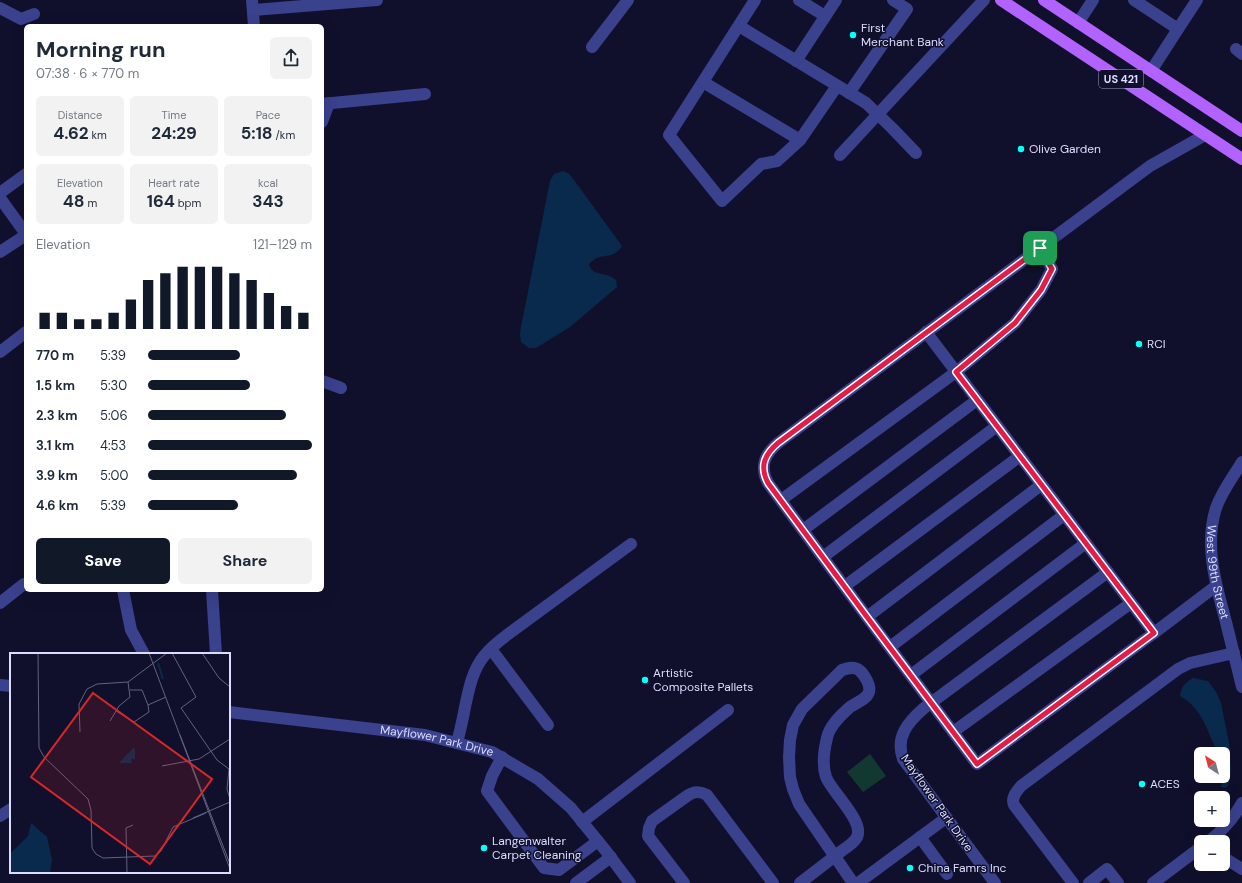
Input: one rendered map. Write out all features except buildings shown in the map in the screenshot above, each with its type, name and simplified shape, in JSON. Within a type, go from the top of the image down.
[{"type":"main road","name":"US 421","points":[[1001,0],[1242,159]]},
{"type":"main road","name":"US 421","points":[[1044,0],[1242,131]]},
{"type":"street","points":[[254,24],[252,5],[378,0]]},
{"type":"street","points":[[592,47],[628,0]]},
{"type":"street","points":[[755,0],[669,135],[722,201],[761,164],[777,162],[800,140],[837,86]]},
{"type":"street","points":[[799,0],[825,16]]},
{"type":"street","points":[[796,61],[836,0]]},
{"type":"street","points":[[849,93],[907,9],[893,0]]},
{"type":"street","points":[[840,155],[984,0]]},
{"type":"street","points":[[1078,23],[1093,0]]},
{"type":"street","points":[[1134,0],[1178,29]]},
{"type":"street","points":[[1150,71],[1197,0]]},
{"type":"street","points":[[0,8],[21,20],[34,14]]},
{"type":"street","points":[[739,26],[866,103],[916,153]]},
{"type":"street","points":[[703,82],[800,140]]},
{"type":"street","points":[[325,104],[425,94]]},
{"type":"street","points":[[1206,135],[1150,166],[772,448],[764,461],[764,473],[768,483],[977,764],[1216,586]]},
{"type":"street","points":[[0,193],[24,175]]},
{"type":"street","points":[[0,198],[24,232]]},
{"type":"street","points":[[0,252],[24,236]]},
{"type":"street","points":[[781,500],[956,372],[1015,323],[1041,290],[1052,269],[1040,248]]},
{"type":"street","points":[[926,332],[1154,633]]},
{"type":"street","points":[[0,352],[24,334]]},
{"type":"street","points":[[324,382],[341,388]]},
{"type":"street","points":[[803,530],[978,400]]},
{"type":"street","points":[[823,557],[997,426]]},
{"type":"street","points":[[845,586],[1020,456]]},
{"type":"street","name":"West 99th Street","points":[[1242,462],[1220,497],[1214,516],[1211,535],[1211,553],[1216,586],[1242,687]]},
{"type":"street","points":[[867,617],[1041,485]]},
{"type":"street","points":[[890,647],[1064,515]]},
{"type":"street","points":[[911,675],[1086,543]]},
{"type":"street","points":[[457,743],[472,677],[484,655],[507,635],[631,544]]},
{"type":"street","name":"Mayflower Park Drive","points":[[995,883],[903,759],[900,751],[900,742],[906,727],[917,714],[1108,572]]},
{"type":"street","points":[[0,603],[24,584]]},
{"type":"street","points":[[123,592],[131,630],[143,653]]},
{"type":"street","points":[[212,592],[216,653]]},
{"type":"street","points":[[953,732],[1131,602]]},
{"type":"street","points":[[491,649],[548,724]]},
{"type":"street","points":[[1072,883],[1012,802],[1017,791],[1021,786],[1178,669],[1190,663],[1234,654]]},
{"type":"street","points":[[800,883],[836,856],[859,835],[859,827],[855,820],[830,786],[826,777],[824,764],[827,736],[834,722],[849,708],[864,698],[869,692],[869,685],[860,670],[855,667],[842,670],[802,709],[793,725],[789,757],[790,777],[799,804],[836,856],[853,883]]},
{"type":"street","points":[[0,685],[10,686]]},
{"type":"street","points":[[582,822],[728,710]]},
{"type":"street","name":"Mayflower Park Drive","points":[[230,712],[425,735],[492,752],[538,779],[571,808],[608,854]]},
{"type":"street","points":[[502,757],[492,776],[487,791],[544,868],[559,870],[598,840]]},
{"type":"street","points":[[684,883],[648,836],[648,828],[652,821],[692,792],[700,792],[707,795],[773,883]]},
{"type":"street","points":[[1216,835],[1225,827],[1242,803]]},
{"type":"street","points":[[0,816],[10,810]]},
{"type":"street","points":[[858,883],[946,818]]},
{"type":"street","points":[[920,837],[947,874]]},
{"type":"street","points":[[1160,881],[1194,853]]},
{"type":"street","points":[[576,883],[608,854],[630,883]]},
{"type":"street","points":[[1230,861],[1242,869]]},
{"type":"street","points":[[1089,883],[1108,869],[1118,883]]},
{"type":"green space","points":[[870,754],[886,776],[863,792],[847,772]]},
{"type":"water","points":[[563,171],[569,174],[574,180],[622,246],[614,254],[597,258],[589,264],[593,271],[612,277],[616,280],[617,287],[570,327],[536,348],[529,348],[521,342],[521,327],[550,181],[554,174]]},
{"type":"water","points":[[1193,678],[1208,681],[1216,692],[1221,703],[1229,747],[1215,747],[1200,714],[1180,696],[1181,690]]},
{"type":"water","points":[[1222,783],[1229,783],[1228,786],[1225,788],[1221,787]]},
{"type":"place","name":"First Merchant Bank","points":[[853,35]]},
{"type":"place","name":"Olive Garden","points":[[1021,149]]},
{"type":"place","name":"RCI","points":[[1139,344]]},
{"type":"place","name":"Artistic Composite Pallets","points":[[645,680]]},
{"type":"place","name":"ACES","points":[[1142,784]]},
{"type":"place","name":"Langenwalter Carpet Cleaning","points":[[484,848]]},
{"type":"place","name":"China Famrs Inc","points":[[910,868]]},
{"type":"route","points":[[1040,248],[1052,269],[1041,290],[1015,323],[956,372],[1154,633],[977,764],[768,483],[765,478],[763,468],[764,461],[769,452],[778,443],[1040,248]]}]
